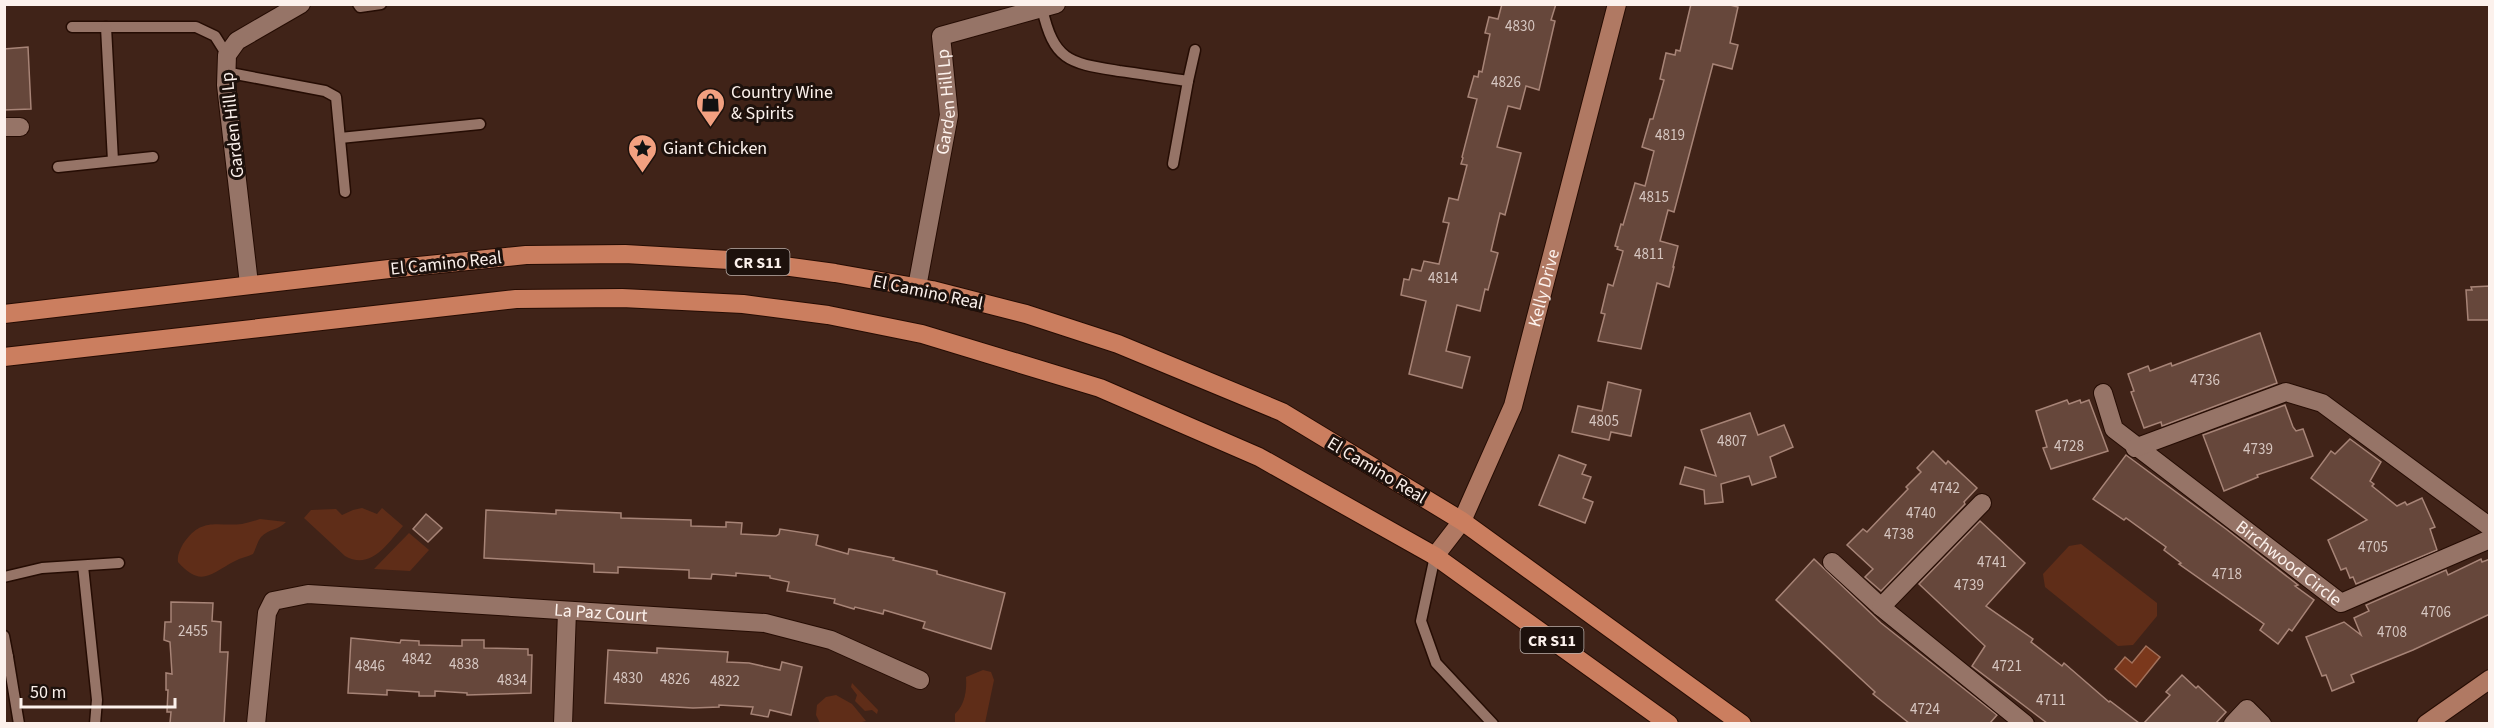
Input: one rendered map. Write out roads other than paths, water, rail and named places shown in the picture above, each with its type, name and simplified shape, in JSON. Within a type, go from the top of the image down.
[{"type":"main road","name":"El Camino Real","points":[[4,314],[249,284],[526,255],[625,254],[747,261],[917,287],[1026,314],[1118,344],[1282,412],[1462,521],[1742,723]]},
{"type":"main road","name":"CR S11","points":[[4,357],[516,299],[622,298],[732,303],[828,315],[922,334],[1100,388],[1259,457],[1435,556],[1669,723]]},
{"type":"street","name":"Garden Hill Lp","points":[[249,284],[226,63],[237,41],[301,4]]},
{"type":"street","name":"Kelly Drive","points":[[1435,556],[1462,521],[1514,406],[1617,4]]},
{"type":"street","name":"Garden Hill Lp","points":[[917,287],[949,115],[941,36],[1049,6]]},
{"type":"street","points":[[2135,448],[2286,392],[2322,403],[2490,527]]},
{"type":"street","name":"Birchwood Circle","points":[[2103,393],[2114,429],[2135,448],[2341,603],[2490,538]]},
{"type":"street","points":[[1881,607],[1983,503]]},
{"type":"street","points":[[1832,562],[1881,607],[2025,723]]},
{"type":"street","name":"La Paz Court","points":[[256,723],[263,632],[267,613],[273,601],[308,594],[765,623],[831,640],[920,680]]},
{"type":"street","points":[[563,723],[567,611]]},
{"type":"street","points":[[2426,723],[2490,679]]},
{"type":"street","points":[[2233,723],[2247,709],[2262,723]]},
{"type":"lane","points":[[358,4],[360,8],[381,4]]},
{"type":"lane","points":[[1049,6],[1047,32],[1056,46],[1078,64],[1188,81]]},
{"type":"lane","points":[[72,27],[196,27],[214,36],[226,63],[336,97],[345,192]]},
{"type":"lane","points":[[106,27],[113,161]]},
{"type":"lane","points":[[1173,164],[1195,50]]},
{"type":"lane","points":[[340,138],[480,124]]},
{"type":"lane","points":[[58,167],[153,157]]},
{"type":"lane","points":[[1435,556],[1421,621],[1436,663],[1493,723]]},
{"type":"lane","points":[[4,577],[42,568],[119,563]]},
{"type":"lane","points":[[83,566],[97,700],[95,723]]},
{"type":"lane","points":[[4,636],[19,723]]},
{"type":"place","name":"Country Wine & Spirits","points":[[710,128]]},
{"type":"place","name":"Giant Chicken","points":[[642,174]]}]
